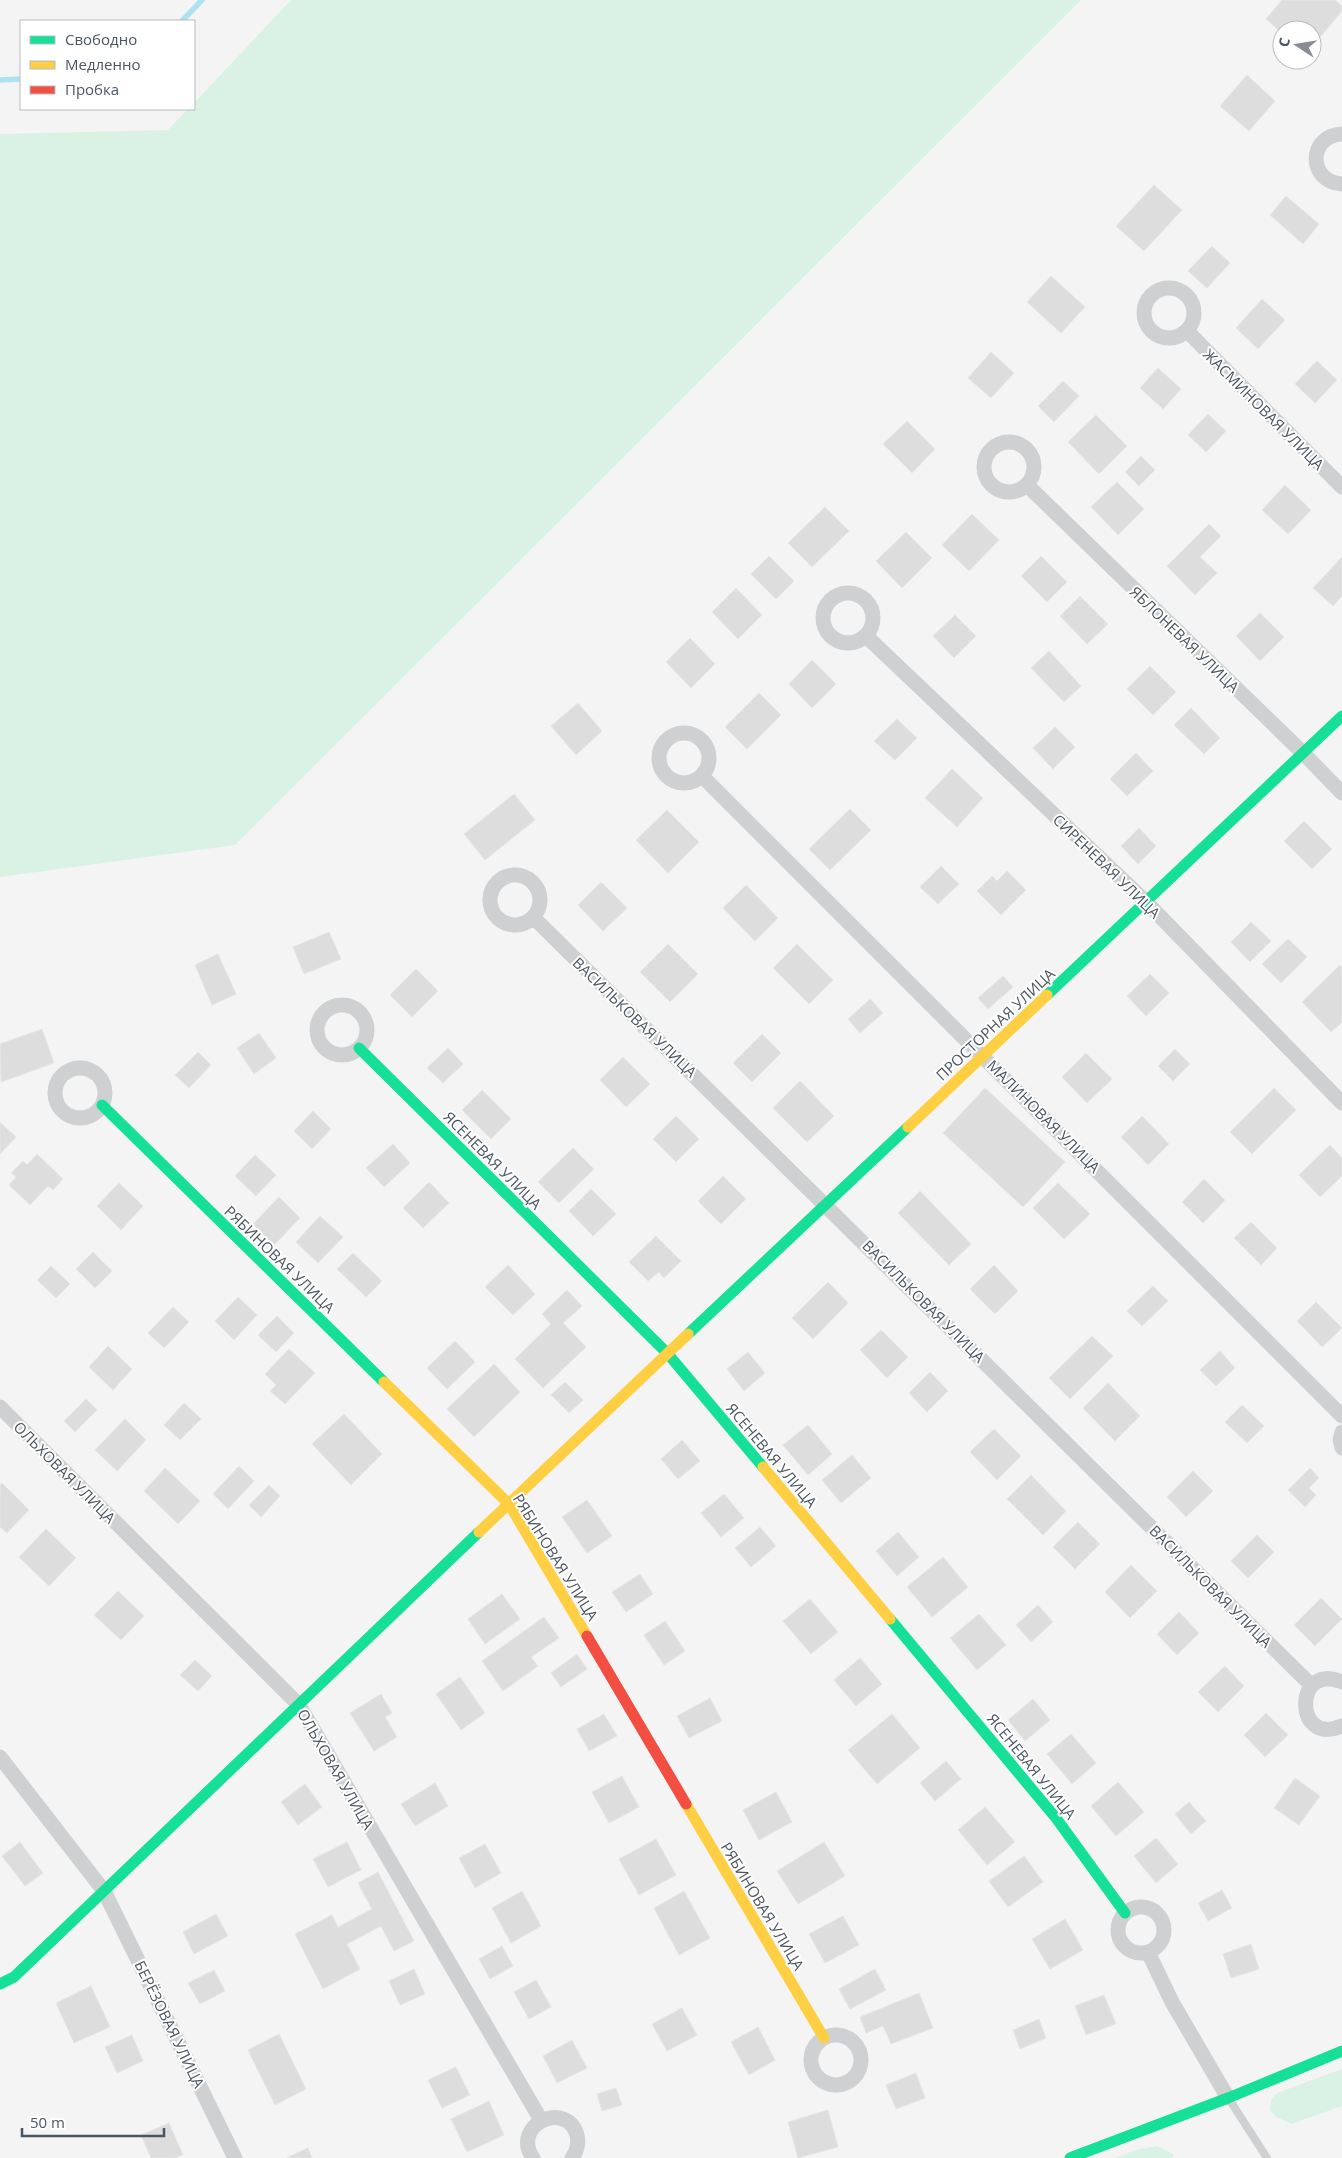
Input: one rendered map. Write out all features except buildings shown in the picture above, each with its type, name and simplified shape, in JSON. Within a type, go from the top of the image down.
[{"type":"street","points":[[1342,134],[1323,141],[1317,152],[1316,159],[1319,172],[1323,177],[1334,184],[1342,184]]},
{"type":"street","name":"ЖАСМИНОВАЯ УЛИЦА","points":[[1187,331],[1342,487]]},
{"type":"street","name":"ЯБЛОНЕВАЯ УЛИЦА","points":[[1027,485],[1342,793]]},
{"type":"street","name":"СИРЕНЕВАЯ УЛИЦА","points":[[866,636],[1146,902],[1342,1103]]},
{"type":"street","name":"ПРОСТОРНАЯ УЛИЦА","points":[[0,1984],[14,1977],[509,1504],[1342,716]]},
{"type":"street","name":"МАЛИНОВАЯ УЛИЦА","points":[[702,776],[1342,1416]]},
{"type":"street","name":"ВАСИЛЬКОВАЯ УЛИЦА","points":[[534,918],[826,1204],[1312,1686]]},
{"type":"street","name":"ЯСЕНЕВАЯ УЛИЦА","points":[[359,1048],[668,1354],[1056,1818],[1125,1913]]},
{"type":"street","name":"РЯБИНОВАЯ УЛИЦА","points":[[102,1105],[509,1504],[824,2038]]},
{"type":"street","name":"ОЛЬХОВАЯ УЛИЦА","points":[[0,1407],[299,1705],[541,2120]]},
{"type":"street","points":[[1342,1432],[1342,1448]]},
{"type":"street","points":[[1342,1682],[1324,1680],[1312,1686],[1305,1697],[1304,1704],[1305,1711],[1311,1722],[1317,1726],[1329,1730],[1342,1726]]},
{"type":"street","name":"БЕРЁЗОВАЯ УЛИЦА","points":[[0,1757],[104,1891],[235,2158]]},
{"type":"street","points":[[1139,1906],[1147,1907],[1160,1915],[1164,1922],[1164,1937],[1160,1944],[1148,1952],[1132,1952],[1121,1942],[1118,1926],[1125,1913],[1139,1906]]},
{"type":"street","points":[[1148,1952],[1172,2002],[1228,2098]]},
{"type":"street","points":[[1070,2158],[1228,2098],[1342,2051]]},
{"type":"street","points":[[533,2158],[528,2149],[529,2136],[535,2124],[541,2120],[553,2117],[566,2121],[575,2130],[578,2143],[572,2158]]},
{"type":"lane","points":[[1228,2098],[1267,2158]]},
{"type":"green space","points":[[291,0],[1081,0],[235,845],[0,877],[0,134],[168,130],[187,110],[195,110],[195,102]]},
{"type":"green space","points":[[1342,2069],[1342,2106],[1292,2124],[1276,2117],[1270,2110],[1271,2100],[1277,2093]]},
{"type":"green space","points":[[1157,2146],[1174,2154],[1173,2158],[1115,2158],[1136,2150]]},
{"type":"waterway","points":[[183,20],[202,0]]},
{"type":"waterway","points":[[0,80],[20,79]]},
{"type":"traffic: fast","points":[[1047,995],[1342,716]]},
{"type":"traffic: fast","points":[[359,1048],[668,1354],[763,1467]]},
{"type":"traffic: fast","points":[[102,1105],[384,1382]]},
{"type":"traffic: fast","points":[[688,1334],[908,1127]]},
{"type":"traffic: fast","points":[[0,1984],[14,1977],[479,1532]]},
{"type":"traffic: fast","points":[[890,1619],[1056,1818],[1125,1913]]},
{"type":"traffic: fast","points":[[1070,2158],[1228,2098],[1342,2051]]},
{"type":"traffic: slow","points":[[908,1127],[1047,995]]},
{"type":"traffic: slow","points":[[479,1532],[688,1334]]},
{"type":"traffic: slow","points":[[384,1382],[509,1504],[587,1636]]},
{"type":"traffic: slow","points":[[763,1467],[890,1619]]},
{"type":"traffic: slow","points":[[686,1804],[824,2038]]},
{"type":"traffic: jam","points":[[587,1636],[686,1804]]}]
